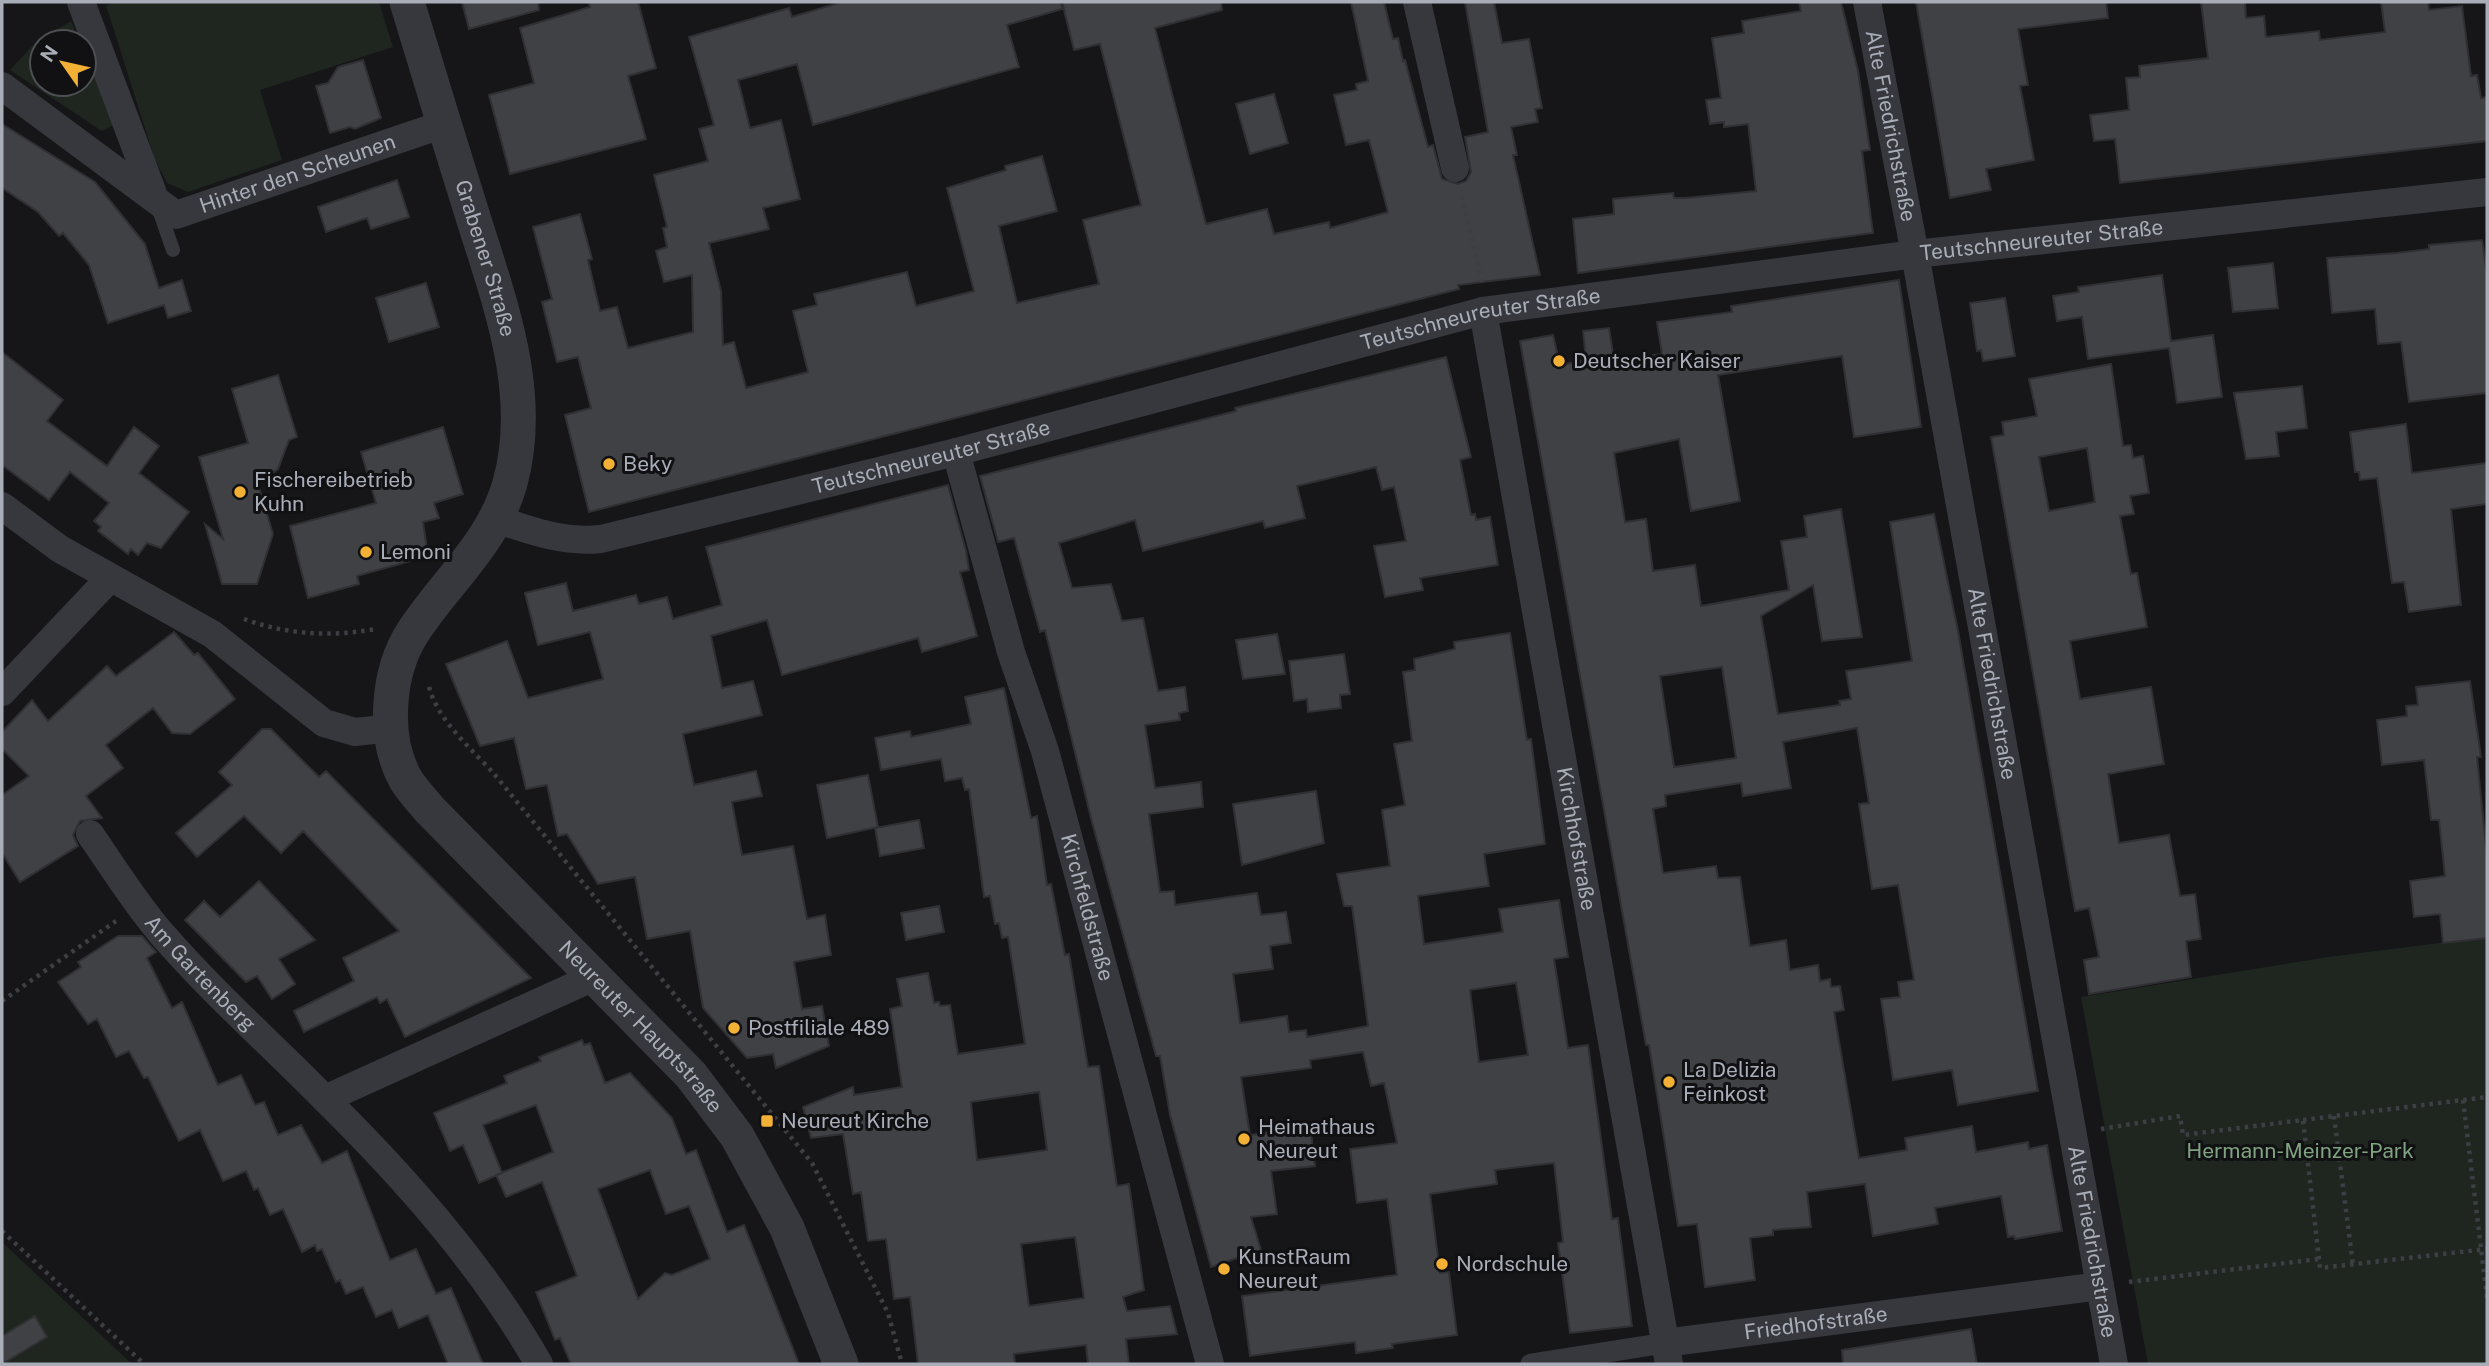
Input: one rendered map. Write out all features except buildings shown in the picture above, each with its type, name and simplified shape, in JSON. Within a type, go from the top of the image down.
[{"type":"street","points":[[81,2],[155,199]]},
{"type":"street","name":"Grabener Straße","points":[[407,2],[493,284],[517,386],[517,451],[510,484],[496,519]]},
{"type":"street","points":[[1417,2],[1455,168]]},
{"type":"street","name":"Alte Friedrichstraße","points":[[1867,2],[1915,254],[2114,1364]]},
{"type":"street","name":"Hinter den Scheunen","points":[[2,86],[176,215],[444,124]]},
{"type":"street","name":"Teutschneureuter Straße","points":[[496,519],[542,534],[580,541],[601,539],[956,452],[1483,311],[1915,254],[2487,192]]},
{"type":"street","name":"Kirchhofstraße","points":[[1483,311],[1667,1354]]},
{"type":"street","name":"Kirchfeldstraße","points":[[956,452],[1011,652],[1045,751],[1210,1364]]},
{"type":"street","points":[[2,506],[60,549],[109,579],[212,634],[324,723],[355,732],[392,728]]},
{"type":"street","name":"Neureuter Hauptstraße","points":[[496,519],[482,544],[405,646],[393,693],[392,728],[396,754],[406,779],[429,809],[691,1075],[737,1136],[787,1228],[841,1364]]},
{"type":"street","points":[[2,692],[109,579]]},
{"type":"street","name":"Am Gartenberg","points":[[90,834],[160,932],[247,1025],[325,1099],[462,1251],[495,1294],[538,1364]]},
{"type":"street","points":[[325,1099],[594,977]]},
{"type":"street","name":"Friedhofstraße","points":[[1531,1364],[1667,1354],[2100,1286]]},
{"type":"lane","points":[[155,199],[173,250]]},
{"type":"path","points":[[1455,168],[1482,280],[1483,311]]},
{"type":"path","points":[[212,634],[229,617],[294,633],[342,634],[380,628]]},
{"type":"path","points":[[427,679],[432,701],[447,720],[812,1163],[888,1314],[902,1364]]},
{"type":"path","points":[[2,1001],[139,905]]},
{"type":"path","points":[[2073,1134],[2180,1116],[2183,1135],[2487,1097]]},
{"type":"path","points":[[2463,1100],[2484,1249],[2487,1298]]},
{"type":"path","points":[[2334,1116],[2353,1265]]},
{"type":"path","points":[[2303,1120],[2320,1268],[2484,1249]]},
{"type":"path","points":[[2,1231],[144,1364]]},
{"type":"path","points":[[2100,1286],[2319,1259]]},
{"type":"green space","points":[[115,2],[379,2],[393,47],[260,90],[282,160],[188,192],[167,183],[155,160],[106,5]]},
{"type":"green space","points":[[71,21],[74,28],[59,28]]},
{"type":"green space","points":[[28,51],[28,82],[10,70]]},
{"type":"green space","points":[[98,86],[114,125],[102,131],[52,98],[98,98]]},
{"type":"green space","name":"Hermann-Meinzer-Park","points":[[2487,937],[2487,1364],[2148,1364],[2081,997],[2328,957]]},
{"type":"green space","points":[[2,1242],[132,1364],[2,1364]]},
{"type":"place","name":"Deutscher Kaiser","points":[[1559,361]]},
{"type":"place","name":"Beky","points":[[609,464]]},
{"type":"place","name":"Fischereibetrieb Kuhn","points":[[240,492]]},
{"type":"place","name":"Lemoni","points":[[366,552]]},
{"type":"place","name":"Postfiliale 489","points":[[734,1028]]},
{"type":"place","name":"La Delizia Feinkost","points":[[1669,1082]]},
{"type":"place","name":"Neureut Kirche","points":[[767,1121]]},
{"type":"place","name":"Heimathaus Neureut","points":[[1244,1139]]},
{"type":"place","name":"Nordschule","points":[[1442,1264]]},
{"type":"place","name":"KunstRaum Neureut","points":[[1224,1269]]}]
